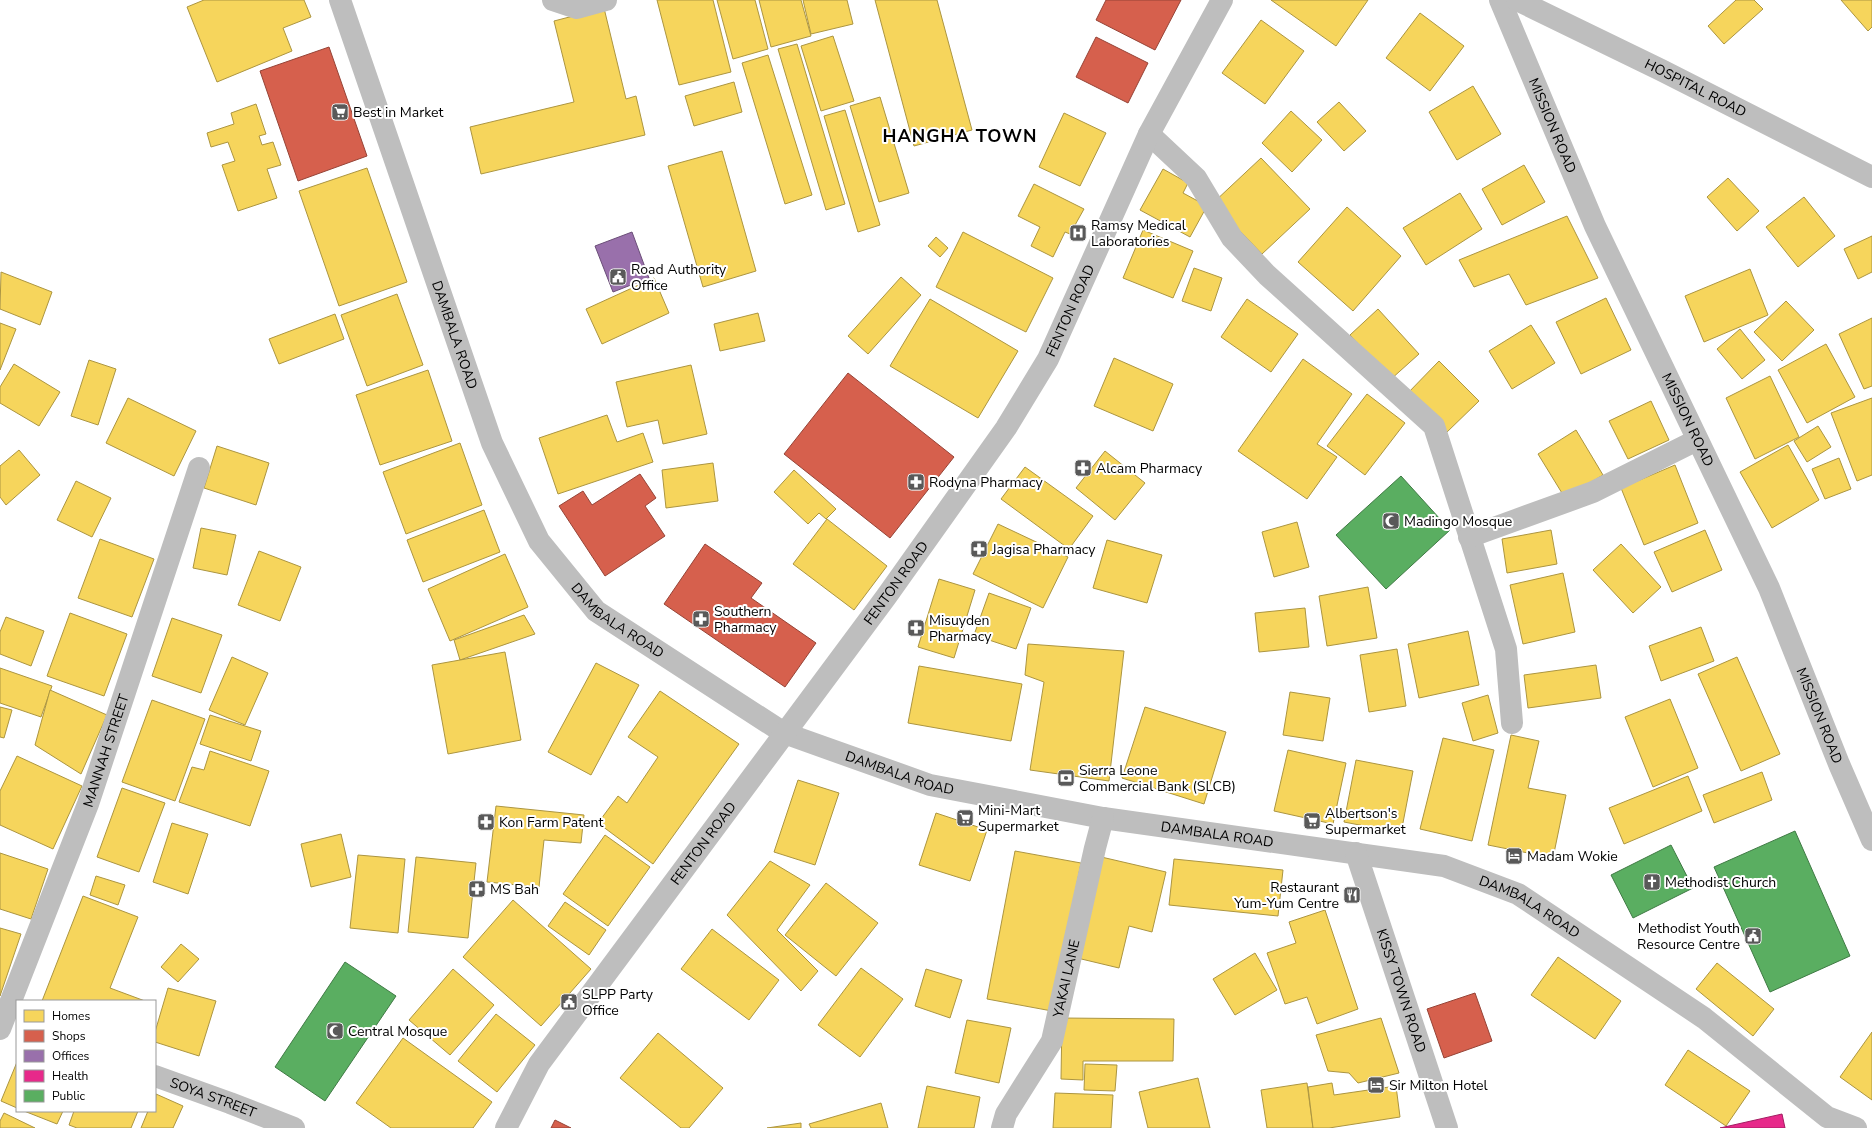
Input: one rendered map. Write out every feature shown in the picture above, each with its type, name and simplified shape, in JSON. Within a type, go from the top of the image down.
[{"type":"street","name":"DAMBALA ROAD","points":[[340,0],[492,443],[539,541],[596,611],[784,733],[930,785],[1103,818],[1444,866],[1518,894],[1704,1018],[1830,1123],[1856,1128]]},
{"type":"street","points":[[553,0],[577,8],[606,0]]},
{"type":"street","name":"FENTON ROAD","points":[[506,1128],[539,1064],[886,597],[1006,428],[1048,359],[1149,134],[1222,0]]},
{"type":"street","name":"MISSION ROAD","points":[[1500,0],[1595,226],[1769,588],[1839,764],[1872,840]]},
{"type":"street","name":"HOSPITAL ROAD","points":[[1517,0],[1668,73],[1872,177]]},
{"type":"street","points":[[1149,134],[1196,178],[1232,238],[1267,275],[1434,426],[1506,649],[1512,723]]},
{"type":"street","points":[[1470,537],[1593,492],[1697,440]]},
{"type":"street","name":"MANNAH STREET","points":[[5,1025],[88,804],[199,468]]},
{"type":"street","name":"YAKAI LANE","points":[[1002,1128],[1006,1114],[1052,1041],[1103,818]]},
{"type":"street","name":"KISSY TOWN ROAD","points":[[1356,853],[1447,1128]]},
{"type":"street","name":"SOYA STREET","points":[[156,1076],[294,1128]]},
{"type":"building: Homes","points":[[204,0],[304,0],[311,17],[283,28],[292,51],[217,82],[187,7]]},
{"type":"building: Homes","points":[[657,0],[713,0],[731,72],[679,85]]},
{"type":"building: Homes","points":[[717,0],[755,0],[768,49],[733,59]]},
{"type":"building: Homes","points":[[759,0],[801,0],[811,36],[771,47]]},
{"type":"building: Homes","points":[[803,0],[847,0],[853,24],[811,34]]},
{"type":"building: Homes","points":[[875,0],[937,0],[972,130],[914,146]]},
{"type":"building: Homes","points":[[1271,0],[1368,0],[1336,46]]},
{"type":"building: Homes","points":[[1736,0],[1754,0],[1763,9],[1724,44],[1708,26]]},
{"type":"building: Homes","points":[[1841,0],[1872,0],[1872,27],[1868,31]]},
{"type":"building: Homes","points":[[604,8],[626,99],[636,96],[645,135],[481,174],[470,127],[574,102],[554,21]]},
{"type":"building: Homes","points":[[1420,13],[1464,46],[1430,91],[1386,58]]},
{"type":"building: Homes","points":[[1261,20],[1304,51],[1265,104],[1222,73]]},
{"type":"building: Homes","points":[[833,36],[854,101],[821,111],[801,46]]},
{"type":"building: Homes","points":[[797,44],[845,204],[826,210],[778,49]]},
{"type":"building: Homes","points":[[768,55],[812,195],[785,204],[742,63]]},
{"type":"building: Homes","points":[[734,82],[742,112],[694,126],[685,96]]},
{"type":"building: Homes","points":[[1473,86],[1501,134],[1457,160],[1429,112]]},
{"type":"building: Homes","points":[[880,97],[909,193],[879,202],[850,106]]},
{"type":"building: Homes","points":[[1339,102],[1366,131],[1344,151],[1317,122]]},
{"type":"building: Homes","points":[[256,104],[266,134],[259,136],[262,145],[273,142],[281,165],[267,169],[277,198],[238,211],[222,165],[235,161],[228,142],[211,147],[207,133],[234,124],[231,113]]},
{"type":"building: Homes","points":[[845,110],[880,225],[858,232],[824,116]]},
{"type":"building: Homes","points":[[1291,111],[1322,140],[1292,172],[1262,143]]},
{"type":"building: Homes","points":[[1064,113],[1106,133],[1080,186],[1039,167]]},
{"type":"building: Homes","points":[[722,151],[756,271],[703,287],[668,166]]},
{"type":"building: Homes","points":[[1261,158],[1310,209],[1262,254],[1213,203]]},
{"type":"building: Homes","points":[[1524,165],[1545,202],[1502,225],[1482,189]]},
{"type":"building: Homes","points":[[367,168],[407,282],[339,306],[299,191]]},
{"type":"building: Homes","points":[[1163,169],[1188,183],[1183,193],[1207,206],[1190,237],[1140,210]]},
{"type":"building: Homes","points":[[1728,178],[1759,211],[1737,231],[1707,197]]},
{"type":"building: Homes","points":[[1034,184],[1084,209],[1070,234],[1065,232],[1053,257],[1031,246],[1040,227],[1018,216]]},
{"type":"building: Homes","points":[[1460,193],[1482,229],[1426,265],[1403,228]]},
{"type":"building: Homes","points":[[1804,197],[1835,236],[1798,267],[1766,227]]},
{"type":"building: Homes","points":[[1347,207],[1401,256],[1353,311],[1298,262]]},
{"type":"building: Homes","points":[[1567,216],[1598,278],[1526,305],[1509,274],[1474,287],[1459,260]]},
{"type":"building: Homes","points":[[1143,230],[1193,251],[1173,298],[1123,278]]},
{"type":"building: Homes","points":[[963,232],[1053,278],[1026,332],[936,287]]},
{"type":"building: Homes","points":[[1872,236],[1872,272],[1858,279],[1844,249]]},
{"type":"building: Homes","points":[[936,237],[948,248],[940,257],[928,246]]},
{"type":"building: Homes","points":[[1194,268],[1222,278],[1211,311],[1182,301]]},
{"type":"building: Homes","points":[[1750,269],[1768,315],[1704,342],[1685,296]]},
{"type":"building: Homes","points":[[1,272],[52,292],[40,325],[0,309]]},
{"type":"building: Homes","points":[[901,277],[921,295],[868,354],[848,336]]},
{"type":"building: Homes","points":[[654,278],[669,313],[602,344],[586,309]]},
{"type":"building: Homes","points":[[397,294],[423,365],[367,386],[341,315]]},
{"type":"building: Homes","points":[[1606,298],[1631,350],[1581,374],[1556,322]]},
{"type":"building: Homes","points":[[930,299],[1018,351],[978,418],[890,366]]},
{"type":"building: Homes","points":[[1247,299],[1298,334],[1271,372],[1221,337]]},
{"type":"building: Homes","points":[[1786,301],[1814,330],[1782,361],[1754,332]]},
{"type":"building: Homes","points":[[1378,309],[1419,354],[1390,380],[1350,335]]},
{"type":"building: Homes","points":[[758,313],[765,341],[720,351],[714,324]]},
{"type":"building: Homes","points":[[335,314],[344,339],[279,364],[269,339]]},
{"type":"building: Homes","points":[[1872,318],[1872,386],[1864,389],[1839,334]]},
{"type":"building: Homes","points":[[0,323],[16,329],[0,370]]},
{"type":"building: Homes","points":[[1531,325],[1555,363],[1512,389],[1489,351]]},
{"type":"building: Homes","points":[[1740,329],[1765,360],[1742,379],[1717,349]]},
{"type":"building: Homes","points":[[1826,344],[1855,397],[1807,423],[1778,370]]},
{"type":"building: Homes","points":[[1114,358],[1173,384],[1153,431],[1094,406]]},
{"type":"building: Homes","points":[[1303,359],[1352,394],[1317,444],[1337,457],[1307,499],[1238,451]]},
{"type":"building: Homes","points":[[89,360],[116,369],[98,425],[71,416]]},
{"type":"building: Homes","points":[[1439,361],[1479,401],[1446,433],[1406,395]]},
{"type":"building: Homes","points":[[14,364],[60,392],[39,426],[0,403],[0,387]]},
{"type":"building: Homes","points":[[691,365],[707,434],[663,444],[658,420],[627,427],[616,382]]},
{"type":"building: Homes","points":[[428,370],[452,441],[380,465],[356,395]]},
{"type":"building: Homes","points":[[1770,376],[1799,437],[1755,459],[1726,398]]},
{"type":"building: Homes","points":[[1367,394],[1405,423],[1365,475],[1327,446]]},
{"type":"building: Homes","points":[[128,398],[196,431],[174,476],[106,443]]},
{"type":"building: Homes","points":[[1872,398],[1872,475],[1857,481],[1831,413]]},
{"type":"building: Homes","points":[[1651,401],[1669,440],[1628,459],[1609,421]]},
{"type":"building: Homes","points":[[607,415],[617,442],[643,433],[653,462],[558,494],[539,438]]},
{"type":"building: Homes","points":[[1818,426],[1831,447],[1807,462],[1794,441]]},
{"type":"building: Homes","points":[[1576,430],[1603,475],[1565,498],[1538,454]]},
{"type":"building: Homes","points":[[460,443],[482,505],[406,534],[383,472]]},
{"type":"building: Homes","points":[[1788,445],[1819,500],[1772,528],[1740,472]]},
{"type":"building: Homes","points":[[217,446],[269,463],[256,505],[204,488]]},
{"type":"building: Homes","points":[[19,450],[40,475],[6,505],[0,497],[0,466]]},
{"type":"building: Homes","points":[[1105,451],[1145,483],[1115,520],[1076,488]]},
{"type":"building: Homes","points":[[1839,458],[1851,489],[1825,499],[1812,469]]},
{"type":"building: Homes","points":[[713,463],[718,501],[666,508],[662,470]]},
{"type":"building: Homes","points":[[1675,465],[1698,523],[1644,545],[1621,488]]},
{"type":"building: Homes","points":[[1025,467],[1093,516],[1069,549],[1001,499]]},
{"type":"building: Homes","points":[[794,470],[836,509],[826,519],[819,513],[808,524],[774,492]]},
{"type":"building: Homes","points":[[76,481],[111,498],[92,537],[57,520]]},
{"type":"building: Homes","points":[[484,510],[500,552],[423,582],[407,540]]},
{"type":"building: Homes","points":[[827,519],[887,566],[854,610],[793,564]]},
{"type":"building: Homes","points":[[1297,522],[1309,567],[1274,577],[1262,532]]},
{"type":"building: Homes","points":[[998,524],[1068,557],[1043,608],[973,574]]},
{"type":"building: Homes","points":[[201,528],[236,535],[227,575],[193,568]]},
{"type":"building: Homes","points":[[1551,530],[1557,564],[1507,573],[1502,539]]},
{"type":"building: Homes","points":[[1705,530],[1722,570],[1672,592],[1654,552]]},
{"type":"building: Homes","points":[[100,539],[154,559],[132,617],[78,598]]},
{"type":"building: Homes","points":[[1107,540],[1162,555],[1147,603],[1093,588]]},
{"type":"building: Homes","points":[[1621,544],[1661,587],[1633,613],[1593,570]]},
{"type":"building: Homes","points":[[259,551],[301,567],[280,621],[238,605]]},
{"type":"building: Homes","points":[[505,554],[528,607],[450,641],[428,589]]},
{"type":"building: Homes","points":[[1563,573],[1575,632],[1523,644],[1510,585]]},
{"type":"building: Homes","points":[[939,579],[975,590],[954,658],[918,647]]},
{"type":"building: Homes","points":[[1368,587],[1377,638],[1327,646],[1319,596]]},
{"type":"building: Homes","points":[[989,593],[1031,608],[1016,649],[974,635]]},
{"type":"building: Homes","points":[[1305,608],[1309,647],[1259,652],[1255,613]]},
{"type":"building: Homes","points":[[70,613],[127,634],[104,696],[47,676]]},
{"type":"building: Homes","points":[[524,615],[535,634],[460,660],[454,640]]},
{"type":"building: Homes","points":[[6,617],[44,631],[31,666],[0,654],[0,632]]},
{"type":"building: Homes","points":[[172,618],[222,635],[201,693],[152,676]]},
{"type":"building: Homes","points":[[1701,627],[1714,661],[1661,681],[1649,646]]},
{"type":"building: Homes","points":[[1468,631],[1479,685],[1419,698],[1408,644]]},
{"type":"building: Homes","points":[[1028,644],[1124,651],[1109,781],[1030,770],[1044,682],[1025,675]]},
{"type":"building: Homes","points":[[1397,649],[1406,706],[1369,712],[1360,655]]},
{"type":"building: Homes","points":[[505,652],[521,740],[448,754],[432,665]]},
{"type":"building: Homes","points":[[232,657],[268,673],[245,725],[209,710]]},
{"type":"building: Homes","points":[[1737,657],[1780,754],[1741,771],[1698,674]]},
{"type":"building: Homes","points":[[596,663],[639,685],[591,775],[548,752]]},
{"type":"building: Homes","points":[[1596,665],[1601,698],[1528,708],[1524,675]]},
{"type":"building: Homes","points":[[919,666],[1022,684],[1011,741],[908,723]]},
{"type":"building: Homes","points":[[0,668],[52,686],[41,717],[0,703]]},
{"type":"building: Homes","points":[[50,690],[107,715],[81,774],[35,745]]},
{"type":"building: Homes","points":[[660,691],[739,744],[653,864],[598,823],[618,796],[627,803],[658,757],[628,737]]},
{"type":"building: Homes","points":[[1290,692],[1330,698],[1323,741],[1283,735]]},
{"type":"building: Homes","points":[[1488,695],[1498,733],[1473,741],[1462,703]]},
{"type":"building: Homes","points":[[1670,699],[1698,768],[1653,787],[1625,717]]},
{"type":"building: Homes","points":[[152,700],[205,719],[175,801],[122,782]]},
{"type":"building: Homes","points":[[0,707],[12,710],[4,738],[0,737]]},
{"type":"building: Homes","points":[[1145,707],[1226,732],[1204,804],[1122,778]]},
{"type":"building: Homes","points":[[210,715],[261,731],[251,761],[200,744]]},
{"type":"building: Homes","points":[[1511,735],[1539,741],[1528,788],[1566,795],[1553,858],[1488,845]]},
{"type":"building: Homes","points":[[1443,738],[1494,750],[1472,841],[1420,829]]},
{"type":"building: Homes","points":[[1288,750],[1346,763],[1333,824],[1274,811]]},
{"type":"building: Homes","points":[[210,751],[269,771],[250,826],[179,802],[192,767],[204,770]]},
{"type":"building: Homes","points":[[17,756],[82,786],[53,849],[0,825],[0,791]]},
{"type":"building: Homes","points":[[1356,760],[1413,771],[1401,833],[1344,822]]},
{"type":"building: Homes","points":[[1762,772],[1772,800],[1714,823],[1703,795]]},
{"type":"building: Homes","points":[[1688,776],[1702,811],[1624,844],[1609,808]]},
{"type":"building: Homes","points":[[798,780],[839,793],[815,865],[774,852]]},
{"type":"building: Homes","points":[[122,788],[165,803],[139,872],[97,857]]},
{"type":"building: Homes","points":[[496,806],[584,815],[581,843],[544,840],[539,887],[487,882]]},
{"type":"building: Homes","points":[[936,813],[987,830],[970,881],[919,865]]},
{"type":"building: Homes","points":[[172,823],[208,834],[188,894],[153,882]]},
{"type":"building: Homes","points":[[341,834],[351,877],[311,887],[301,844]]},
{"type":"building: Homes","points":[[605,835],[650,867],[608,926],[563,894]]},
{"type":"building: Homes","points":[[1015,851],[1081,863],[1052,1011],[987,999]]},
{"type":"building: Homes","points":[[0,853],[48,869],[31,919],[0,909]]},
{"type":"building: Homes","points":[[358,855],[405,859],[398,933],[350,928]]},
{"type":"building: Homes","points":[[1097,856],[1166,872],[1152,932],[1129,926],[1119,968],[1073,957]]},
{"type":"building: Homes","points":[[416,857],[476,863],[468,938],[408,932]]},
{"type":"building: Homes","points":[[1174,859],[1283,870],[1278,916],[1169,905]]},
{"type":"building: Homes","points":[[770,861],[810,885],[777,930],[818,971],[801,991],[727,915]]},
{"type":"building: Homes","points":[[96,876],[125,885],[118,905],[90,895]]},
{"type":"building: Homes","points":[[826,883],[878,923],[836,976],[785,935]]},
{"type":"building: Homes","points":[[83,896],[138,917],[110,988],[142,1000],[42,1000]]},
{"type":"building: Homes","points":[[513,900],[591,969],[541,1026],[463,957]]},
{"type":"building: Homes","points":[[565,902],[606,930],[589,955],[548,926]]},
{"type":"building: Homes","points":[[1325,910],[1358,1009],[1317,1024],[1307,997],[1285,1004],[1267,953],[1296,943],[1289,922]]},
{"type":"building: Homes","points":[[0,928],[21,934],[0,996]]},
{"type":"building: Homes","points":[[712,929],[779,980],[749,1020],[681,969]]},
{"type":"building: Homes","points":[[181,944],[199,959],[178,982],[161,967]]},
{"type":"building: Homes","points":[[1255,953],[1277,990],[1235,1015],[1213,979]]},
{"type":"building: Homes","points":[[1558,957],[1621,1001],[1595,1039],[1531,995]]},
{"type":"building: Homes","points":[[1717,963],[1774,1009],[1753,1036],[1696,989]]},
{"type":"building: Homes","points":[[861,968],[903,999],[860,1057],[818,1025]]},
{"type":"building: Homes","points":[[453,969],[494,1005],[450,1055],[409,1020]]},
{"type":"building: Homes","points":[[926,969],[962,980],[950,1018],[915,1006]]},
{"type":"building: Homes","points":[[168,988],[216,1001],[199,1056],[156,1042],[156,1029]]},
{"type":"building: Homes","points":[[496,1014],[535,1045],[497,1092],[458,1061]]},
{"type":"building: Homes","points":[[1062,1018],[1174,1019],[1173,1061],[1083,1061],[1083,1080],[1061,1079]]},
{"type":"building: Homes","points":[[1381,1018],[1399,1073],[1358,1083],[1349,1073],[1328,1071],[1316,1035]]},
{"type":"building: Homes","points":[[967,1020],[1011,1028],[999,1083],[955,1073]]},
{"type":"building: Homes","points":[[1872,1032],[1872,1100],[1840,1077]]},
{"type":"building: Homes","points":[[658,1033],[723,1088],[689,1128],[681,1128],[620,1078]]},
{"type":"building: Homes","points":[[403,1038],[492,1102],[473,1128],[391,1128],[356,1103]]},
{"type":"building: Homes","points":[[1688,1050],[1750,1091],[1726,1126],[1665,1085]]},
{"type":"building: Homes","points":[[16,1064],[16,1108],[1,1101]]},
{"type":"building: Homes","points":[[1085,1064],[1117,1065],[1115,1091],[1084,1090]]},
{"type":"building: Homes","points":[[1198,1078],[1210,1128],[1148,1128],[1139,1092]]},
{"type":"building: Homes","points":[[1307,1083],[1313,1128],[1267,1128],[1261,1090]]},
{"type":"building: Homes","points":[[1332,1083],[1334,1095],[1396,1086],[1400,1117],[1329,1128],[1313,1128],[1308,1087]]},
{"type":"building: Homes","points":[[927,1086],[980,1097],[974,1128],[918,1128]]},
{"type":"building: Homes","points":[[1055,1093],[1113,1095],[1111,1128],[1053,1128]]},
{"type":"building: Homes","points":[[156,1094],[183,1106],[173,1128],[141,1128],[148,1112],[156,1112]]},
{"type":"building: Homes","points":[[881,1103],[888,1128],[811,1128],[809,1124]]},
{"type":"building: Homes","points":[[27,1112],[63,1112],[57,1124]]},
{"type":"building: Homes","points":[[74,1112],[138,1112],[131,1128],[77,1128],[69,1125]]},
{"type":"building: Homes","points":[[4,1113],[35,1128],[0,1128],[0,1121]]},
{"type":"building: Homes","points":[[801,1123],[801,1128],[767,1128]]},
{"type":"building: Shops","points":[[1106,0],[1181,0],[1155,50],[1096,20]]},
{"type":"building: Shops","points":[[1096,37],[1148,63],[1128,103],[1076,77]]},
{"type":"building: Shops","points":[[329,47],[367,156],[298,181],[260,71]]},
{"type":"building: Shops","points":[[848,373],[954,457],[890,538],[784,454]]},
{"type":"building: Shops","points":[[640,474],[656,498],[645,506],[665,536],[605,576],[559,506],[583,491],[592,505]]},
{"type":"building: Shops","points":[[705,544],[762,583],[751,598],[816,643],[785,687],[664,604]]},
{"type":"building: Shops","points":[[1475,993],[1492,1041],[1444,1058],[1427,1009]]},
{"type":"building: Shops","points":[[555,1120],[571,1128],[551,1128]]},
{"type":"building: Offices","points":[[632,232],[649,278],[613,292],[595,246]]},
{"type":"building: Health","points":[[1782,1114],[1785,1128],[1720,1128]]},
{"type":"building: Public","points":[[1401,476],[1450,530],[1386,589],[1336,535]]},
{"type":"building: Public","points":[[1795,831],[1850,956],[1770,992],[1714,867]]},
{"type":"building: Public","name":"Methodist Church","points":[[1671,845],[1693,888],[1633,918],[1611,875]]},
{"type":"building: Public","name":"Central Mosque","points":[[345,962],[396,996],[325,1101],[275,1067]]},
{"type":"place","name":"Best in Market","points":[[340,112]]},
{"type":"place","name":"Ramsy Medical Laboratories","points":[[1078,233]]},
{"type":"place","name":"Road Authority Office","points":[[618,277]]},
{"type":"place","name":"Alcam Pharmacy","points":[[1083,468]]},
{"type":"place","name":"Rodyna Pharmacy","points":[[916,482]]},
{"type":"place","name":"Madingo Mosque","points":[[1391,521]]},
{"type":"place","name":"Jagisa Pharmacy","points":[[979,549]]},
{"type":"place","name":"Southern Pharmacy","points":[[701,619]]},
{"type":"place","name":"Misuyden Pharmacy","points":[[916,628]]},
{"type":"place","name":"Sierra Leone Commercial Bank (SLCB)","points":[[1066,778]]},
{"type":"place","name":"Mini-Mart Supermarket","points":[[965,818]]},
{"type":"place","name":"Albertson's Supermarket","points":[[1312,821]]},
{"type":"place","name":"Kon Farm Patent","points":[[486,822]]},
{"type":"place","name":"Madam Wokie","points":[[1514,856]]},
{"type":"place","name":"Methodist Church","points":[[1652,882]]},
{"type":"place","name":"MS Bah","points":[[477,889]]},
{"type":"place","name":"Restaurant Yum-Yum Centre","points":[[1352,895]]},
{"type":"place","name":"Methodist Youth Resource Centre","points":[[1753,936]]},
{"type":"place","name":"SLPP Party Office","points":[[569,1002]]},
{"type":"place","name":"Central Mosque","points":[[335,1031]]},
{"type":"place","name":"Sir Milton Hotel","points":[[1376,1085]]},
{"type":"district","name":"HANGHA TOWN","points":[[960,136]]}]
